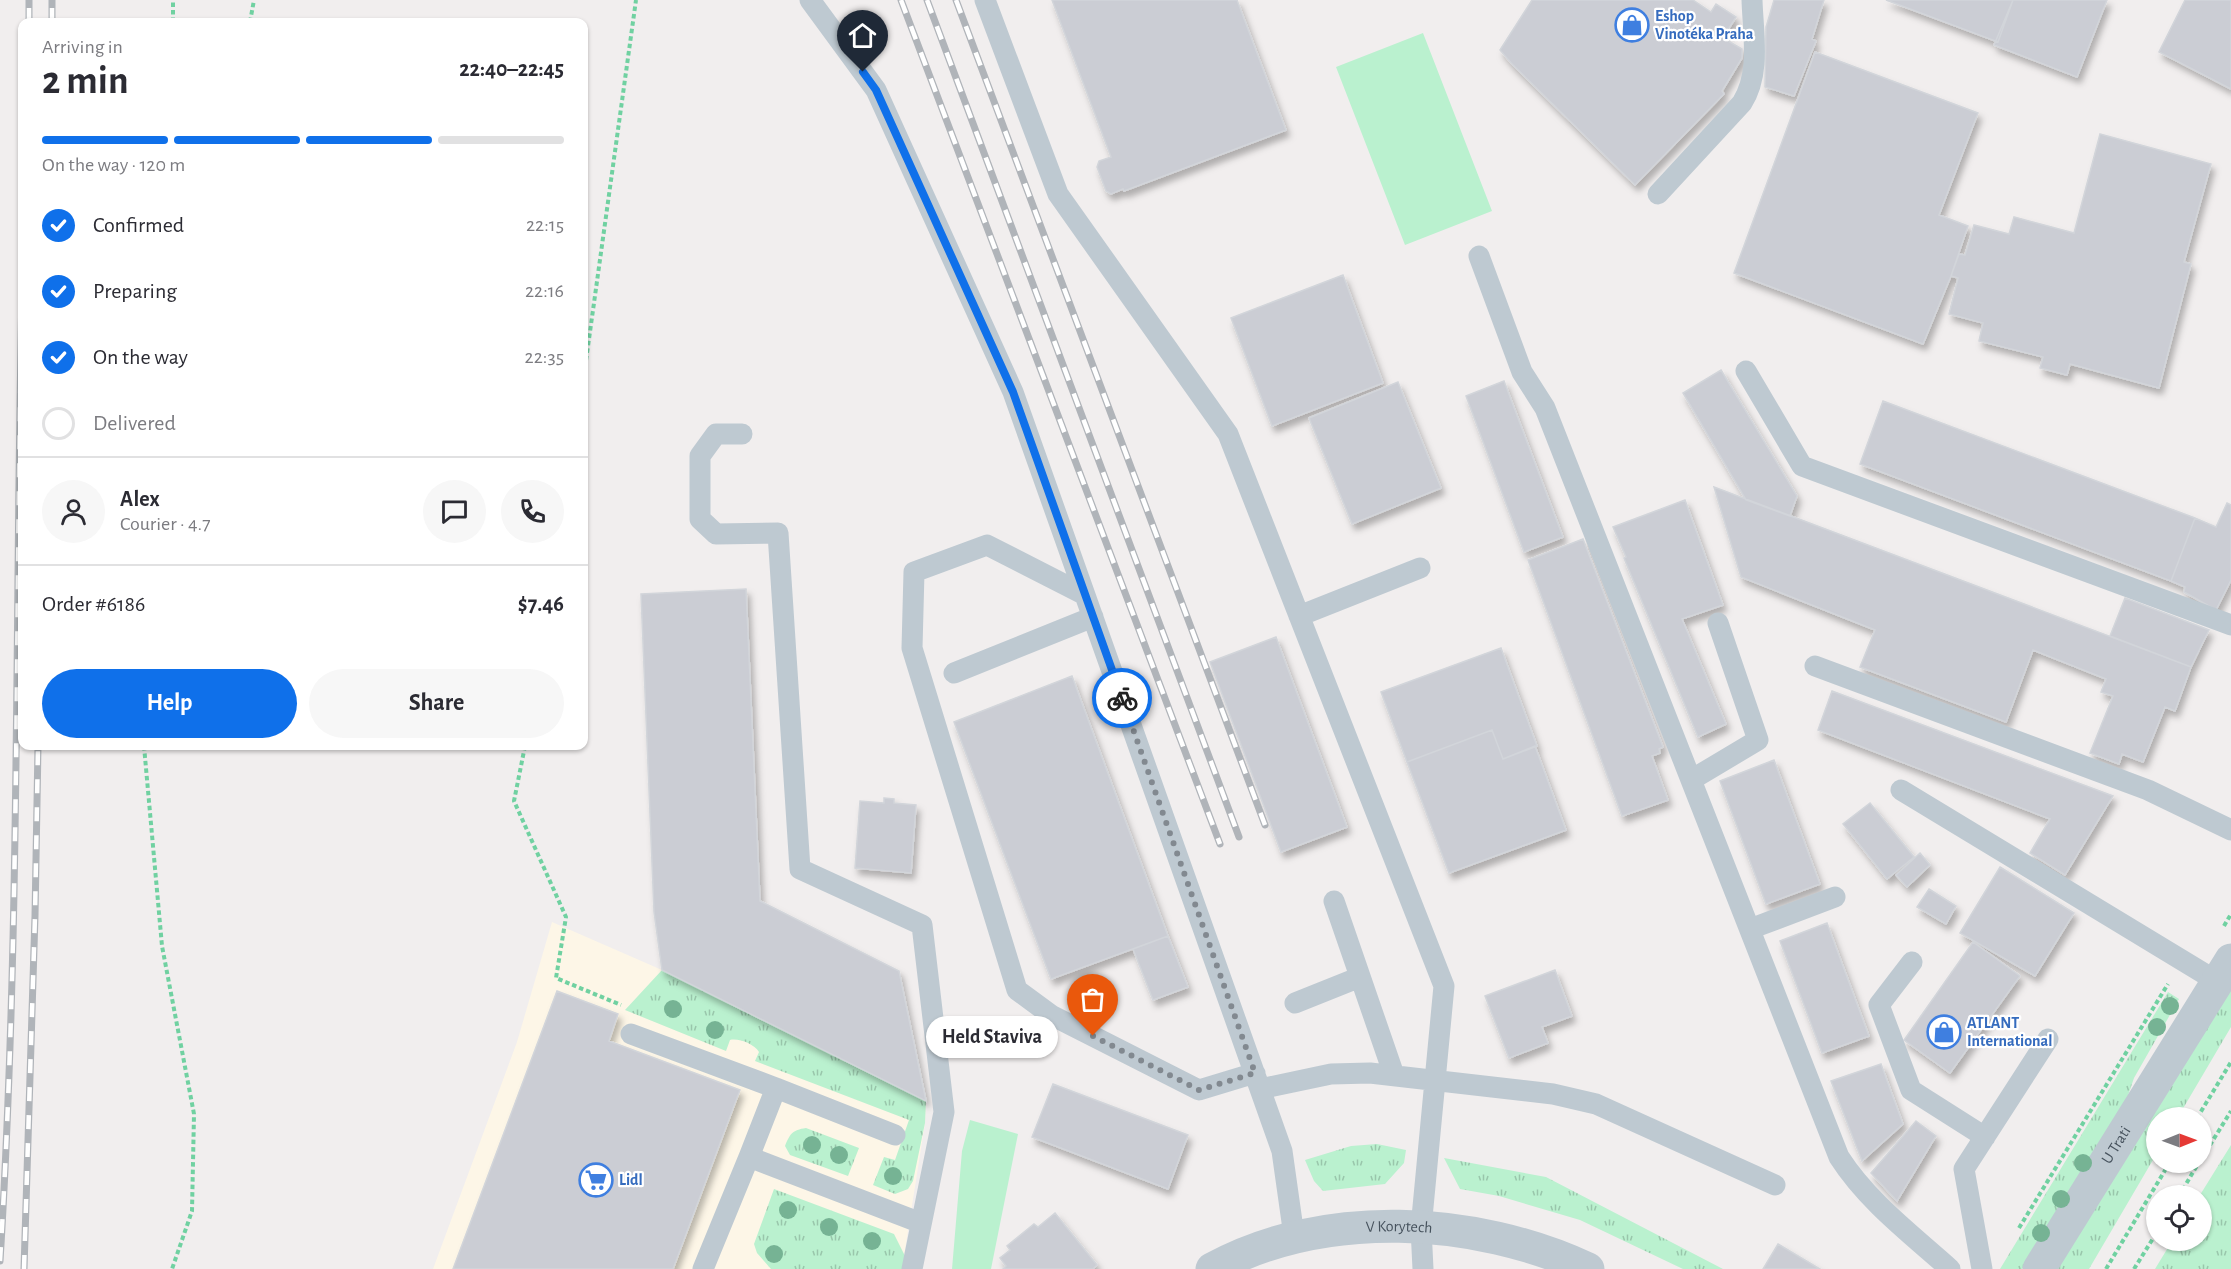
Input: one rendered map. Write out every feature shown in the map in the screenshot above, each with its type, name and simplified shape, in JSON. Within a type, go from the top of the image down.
[{"type":"street","name":"U Trati","points":[[2039,1269],[2225,971]]},
{"type":"street","name":"V Korytech","points":[[1212,1269],[1294,1236],[1332,1229],[1371,1227],[1421,1228],[1458,1232],[1519,1244],[1588,1269]]},
{"type":"lane","points":[[810,0],[876,90],[1013,392],[1282,1151],[1294,1236]]},
{"type":"lane","points":[[985,0],[1058,194],[1228,434],[1444,986],[1421,1228],[1423,1269]]},
{"type":"lane","points":[[1658,194],[1742,103],[1748,92],[1754,71],[1752,0]]},
{"type":"lane","points":[[1479,256],[1522,372],[1545,408],[1839,1157],[1853,1179],[1874,1202],[1950,1269]]},
{"type":"lane","points":[[1746,370],[1802,466],[2231,625]]},
{"type":"lane","points":[[742,434],[716,434],[700,456],[700,519],[716,534],[778,533],[801,869],[922,925],[944,1112],[912,1269]]},
{"type":"lane","points":[[1085,595],[987,545],[914,572],[912,648],[1017,990],[1051,1015],[1199,1090],[1257,1081],[1370,1073],[1553,1094],[1596,1104],[1775,1185]]},
{"type":"lane","points":[[1299,616],[1420,568]]},
{"type":"lane","points":[[954,673],[1093,617]]},
{"type":"lane","points":[[1691,780],[1758,740],[1718,623]]},
{"type":"lane","points":[[1815,666],[2148,790],[2231,830]]},
{"type":"lane","points":[[1901,790],[2225,971]]},
{"type":"lane","points":[[1750,929],[1835,897]]},
{"type":"lane","points":[[1334,900],[1394,1075]]},
{"type":"lane","points":[[1912,962],[1879,1005],[1911,1090],[1984,1137]]},
{"type":"lane","points":[[1295,1003],[1360,977]]},
{"type":"lane","points":[[631,1034],[895,1135]]},
{"type":"lane","points":[[1982,1269],[1964,1169],[2048,1039]]},
{"type":"lane","points":[[703,1269],[776,1088]]},
{"type":"lane","points":[[749,1157],[921,1223]]},
{"type":"path","points":[[173,18],[174,0]]},
{"type":"path","points":[[251,18],[254,0]]},
{"type":"path","points":[[588,346],[636,0]]},
{"type":"path","points":[[144,750],[162,946],[194,1114],[192,1211],[172,1269]]},
{"type":"path","points":[[524,750],[514,801],[566,917],[556,978],[638,1012],[631,1034]]},
{"type":"path","points":[[2019,1228],[2173,976]]},
{"type":"path","points":[[2204,1107],[2231,1062]]},
{"type":"path","points":[[2212,1142],[2231,1111]]},
{"type":"path","points":[[2106,1269],[2163,1173]]},
{"type":"path","points":[[2134,1269],[2146,1250]]},
{"type":"shaded area","points":[[552,922],[662,970],[926,1101],[925,1123],[902,1269],[433,1269],[517,1042]]},
{"type":"green space","points":[[1423,33],[1492,211],[1405,245],[1336,67]]},
{"type":"green space","points":[[662,970],[926,1101],[925,1123],[913,1181],[908,1189],[895,1194],[873,1185],[884,1157],[895,1160],[909,1120],[755,1061],[759,1052],[746,1042],[730,1040],[726,1051],[625,1010]]},
{"type":"green space","points":[[2231,982],[2231,1027],[2184,1107],[2154,1107]]},
{"type":"green space","points":[[2168,992],[2179,999],[2134,1078],[2122,1113],[2040,1247],[2022,1269],[2000,1269]]},
{"type":"green space","points":[[970,1120],[1018,1134],[991,1269],[952,1269],[962,1151]]},
{"type":"green space","points":[[2146,1120],[2146,1172],[2089,1269],[2054,1269]]},
{"type":"green space","points":[[806,1128],[859,1148],[848,1176],[790,1155],[785,1146],[788,1138],[795,1131]]},
{"type":"green space","points":[[1377,1144],[1406,1150],[1404,1163],[1385,1184],[1323,1191],[1314,1181],[1305,1160],[1351,1146]]},
{"type":"green space","points":[[2231,1145],[2231,1269],[2155,1269],[2166,1251],[2212,1251],[2212,1185],[2206,1185]]},
{"type":"green space","points":[[1444,1158],[1546,1177],[1723,1269],[1683,1269],[1580,1220],[1499,1196],[1460,1189]]},
{"type":"green space","points":[[774,1189],[894,1234],[905,1256],[902,1269],[771,1269],[757,1253],[754,1244]]},
{"type":"building","points":[[1052,0],[1237,0],[1286,130],[1111,194],[1106,191],[1097,167],[1099,161],[1111,157]]},
{"type":"building","points":[[1532,0],[1693,0],[1711,12],[1716,4],[1736,17],[1723,38],[1742,49],[1742,58],[1722,91],[1724,94],[1635,185],[1500,50]]},
{"type":"building","points":[[1774,0],[1824,0],[1812,39],[1816,41],[1794,96],[1765,87],[1766,27]]},
{"type":"building","points":[[1886,0],[2013,0],[1998,42]]},
{"type":"building","points":[[2013,0],[2107,0],[2077,77],[1994,45]]},
{"type":"building","points":[[2185,0],[2231,0],[2231,89],[2159,52]]},
{"type":"building","points":[[1815,52],[1978,113],[1939,215],[1968,226],[1951,276],[1923,344],[1734,273]]},
{"type":"building","points":[[2100,134],[2211,164],[2184,262],[2191,264],[2159,388],[2070,364],[2067,375],[2040,368],[2043,357],[1979,341],[1983,323],[1949,314],[1958,278],[1951,276],[1959,254],[1965,255],[1974,225],[2009,234],[2014,217],[2074,233]]},
{"type":"building","points":[[1343,275],[1383,383],[1272,426],[1231,318]]},
{"type":"building","points":[[1721,370],[1797,496],[1790,516],[1746,500],[1683,393]]},
{"type":"building","points":[[1504,381],[1563,537],[1524,552],[1466,396]]},
{"type":"building","points":[[1398,382],[1441,488],[1352,524],[1309,418]]},
{"type":"building","points":[[1883,401],[2195,518],[2171,581],[1860,464]]},
{"type":"building","points":[[1714,487],[2191,667],[2175,711],[2165,707],[2143,762],[2122,754],[2119,764],[2090,753],[2113,696],[2101,692],[2106,679],[2033,650],[2006,722],[1860,667],[1875,630],[1741,577]]},
{"type":"building","points":[[1685,500],[1723,605],[1682,619],[1726,724],[1698,737],[1613,527]]},
{"type":"building","points":[[2227,503],[2231,505],[2231,580],[2216,610],[2184,592],[2185,587],[2171,581],[2195,518],[2216,527]]},
{"type":"building","points":[[1583,539],[1663,747],[1659,749],[1660,753],[1652,756],[1668,800],[1622,816],[1528,560]]},
{"type":"building","points":[[746,589],[760,901],[899,971],[926,1101],[662,970],[654,912],[641,594]]},
{"type":"building","points":[[2125,598],[2209,630],[2191,667],[2110,636]]},
{"type":"building","points":[[1276,637],[1347,827],[1281,852],[1210,662]]},
{"type":"building","points":[[1501,648],[1537,746],[1503,759],[1492,730],[1407,762],[1381,692]]},
{"type":"building","points":[[1072,676],[1168,936],[1051,979],[954,722]]},
{"type":"building","points":[[1832,691],[2113,796],[2065,875],[2030,853],[2050,819],[1818,730]]},
{"type":"building","points":[[1492,730],[1503,759],[1535,746],[1566,830],[1449,873],[1407,762]]},
{"type":"building","points":[[1774,760],[1820,884],[1766,904],[1720,781]]},
{"type":"building","points":[[884,798],[894,799],[894,803],[916,805],[911,873],[855,868],[860,801],[884,803]]},
{"type":"building","points":[[1870,803],[1914,857],[1887,879],[1843,824]]},
{"type":"building","points":[[1920,853],[1930,865],[1907,887],[1896,875]]},
{"type":"building","points":[[2000,867],[2074,913],[2035,976],[1960,933]]},
{"type":"building","points":[[1929,889],[1956,906],[1946,924],[1917,907]]},
{"type":"building","points":[[1827,923],[1869,1036],[1822,1053],[1780,941]]},
{"type":"building","points":[[1168,936],[1188,987],[1153,1000],[1133,949]]},
{"type":"building","points":[[1973,942],[2020,976],[1950,1073],[1904,1040]]},
{"type":"building","points":[[1555,970],[1572,1016],[1542,1027],[1548,1043],[1509,1058],[1485,996]]},
{"type":"building","name":"Lidl","points":[[557,991],[618,1014],[609,1041],[740,1090],[673,1269],[453,1269]]},
{"type":"building","points":[[1881,1064],[1903,1124],[1862,1161],[1831,1081]]},
{"type":"building","points":[[1053,1084],[1188,1135],[1168,1189],[1032,1137]]},
{"type":"building","points":[[1916,1121],[1936,1136],[1897,1201],[1871,1173]]},
{"type":"building","points":[[1055,1213],[1097,1265],[1093,1269],[1003,1269],[1006,1266],[1000,1258],[1010,1250],[1007,1246],[1034,1224],[1038,1227]]},
{"type":"building","points":[[1778,1244],[1820,1269],[1763,1269]]},
{"type":"railway","points":[[29,0],[29,18]]},
{"type":"railway","points":[[52,0],[52,18]]},
{"type":"railway","points":[[901,0],[1220,844]]},
{"type":"railway","points":[[927,0],[1239,837]]},
{"type":"railway","points":[[956,0],[1265,825]]},
{"type":"railway","points":[[0,1261],[11,1019],[18,596]]},
{"type":"railway","points":[[24,1269],[38,750]]},
{"type":"way so far","points":[[1093,1036],[1199,1090],[1255,1073],[1122,698]]},
{"type":"place","name":"Eshop Vinotéka Praha","points":[[1632,25]]},
{"type":"place","name":"ATLANT International","points":[[1944,1032]]},
{"type":"place","name":"Held Staviva","points":[[1093,1036]]},
{"type":"place","name":"Lidl","points":[[596,1180]]},
{"type":"route","points":[[863,72],[876,90],[1013,392],[1122,698]]}]
